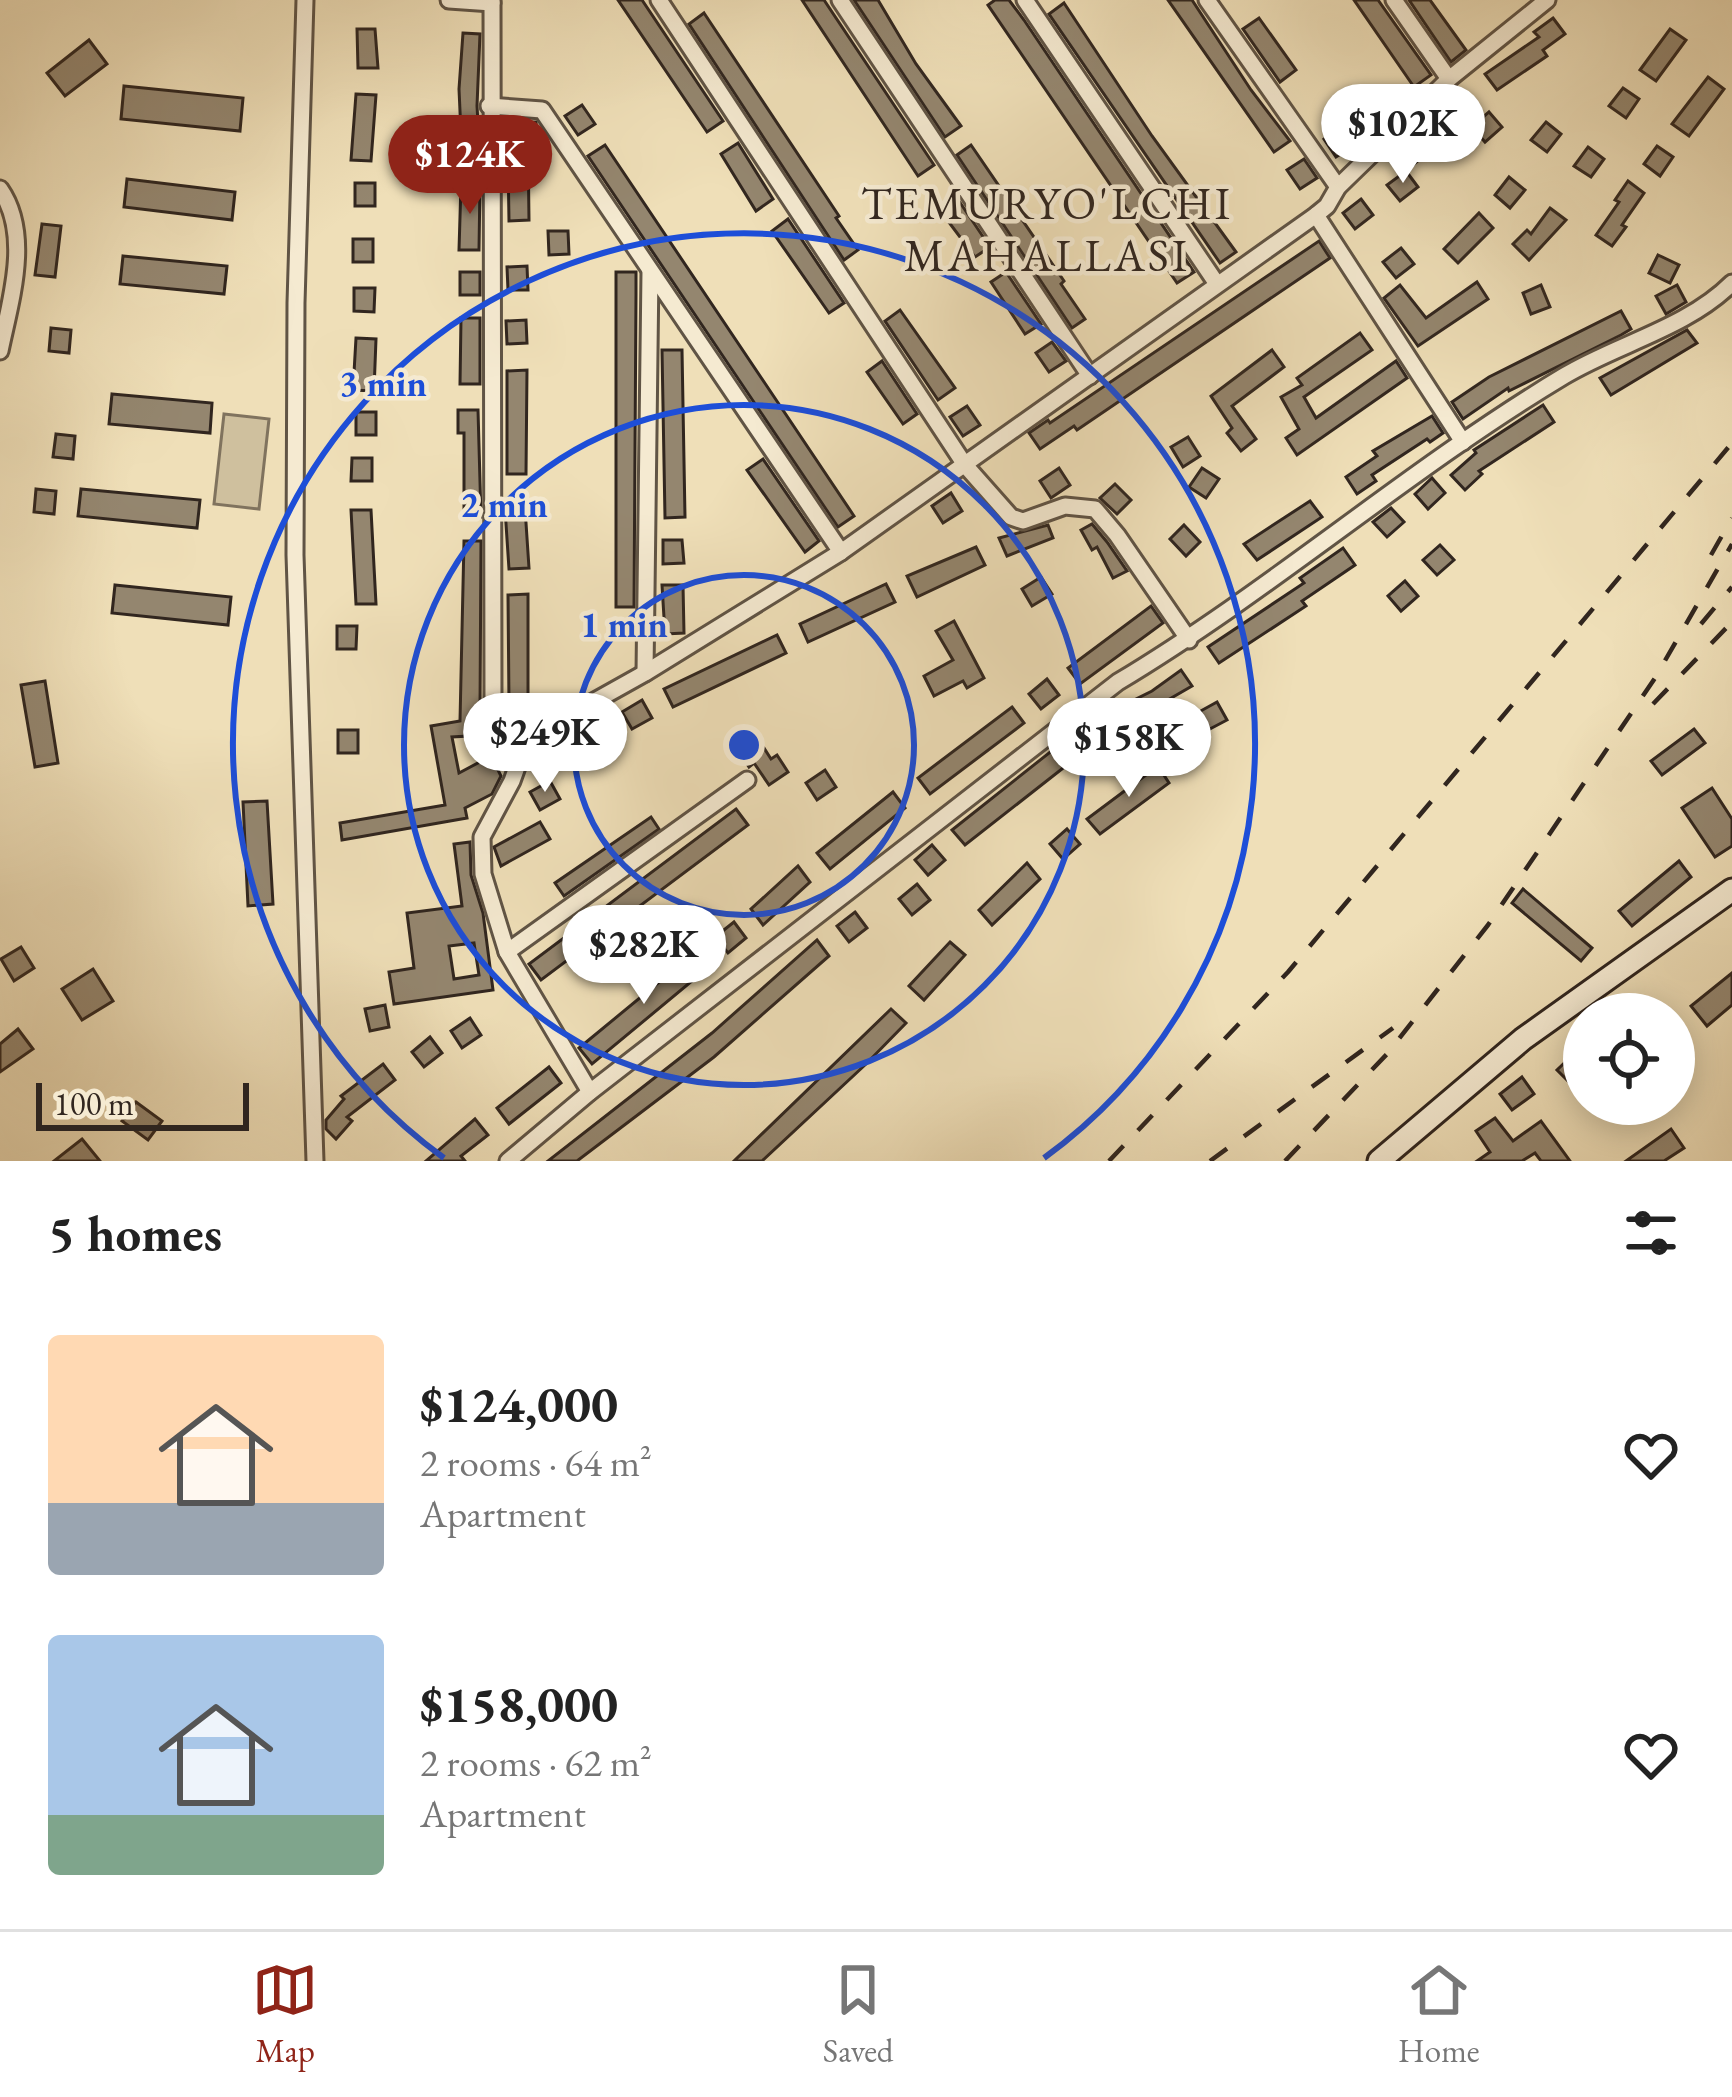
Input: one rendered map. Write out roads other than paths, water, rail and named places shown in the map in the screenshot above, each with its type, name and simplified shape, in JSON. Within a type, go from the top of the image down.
[{"type":"main road","points":[[1379,1161],[1522,1039],[1732,890]]},
{"type":"street","points":[[305,0],[296,303],[296,555],[315,1161]]},
{"type":"street","points":[[448,0],[492,1],[493,706],[499,728],[527,739]]},
{"type":"street","points":[[659,0],[965,465],[1011,517],[1023,521],[1065,506],[1095,509],[1189,640]]},
{"type":"street","points":[[840,0],[1090,376]]},
{"type":"street","points":[[1025,0],[1217,284]]},
{"type":"street","points":[[1207,0],[1338,187]]},
{"type":"street","points":[[1394,0],[1449,79]]},
{"type":"street","points":[[590,1092],[507,952],[483,874],[482,837],[512,781],[527,739],[645,673],[841,552],[1316,215],[1328,206],[1338,187],[1449,79],[1546,0]]},
{"type":"street","points":[[490,106],[542,110],[841,552]]},
{"type":"street","points":[[0,351],[15,279],[16,243],[2,194]]},
{"type":"street","points":[[1316,215],[1462,442]]},
{"type":"street","points":[[645,673],[650,271]]},
{"type":"street","points":[[508,1161],[590,1092],[1118,682],[1189,640],[1462,442],[1567,374],[1688,314],[1732,283]]},
{"type":"street","points":[[507,952],[747,780]]},
{"type":"railway","points":[[1109,1161],[1288,972],[1732,443]]},
{"type":"railway","points":[[1711,555],[1732,518]]},
{"type":"railway","points":[[1285,1161],[1387,1054],[1488,925],[1655,678],[1732,544]]},
{"type":"railway","points":[[1701,624],[1732,587]]},
{"type":"railway","points":[[1653,704],[1732,622]]},
{"type":"railway","points":[[1210,1161],[1393,1028]]},
{"type":"district","name":"TEMURYO'LCHI MAHALLASI","points":[[1047,229]]}]
